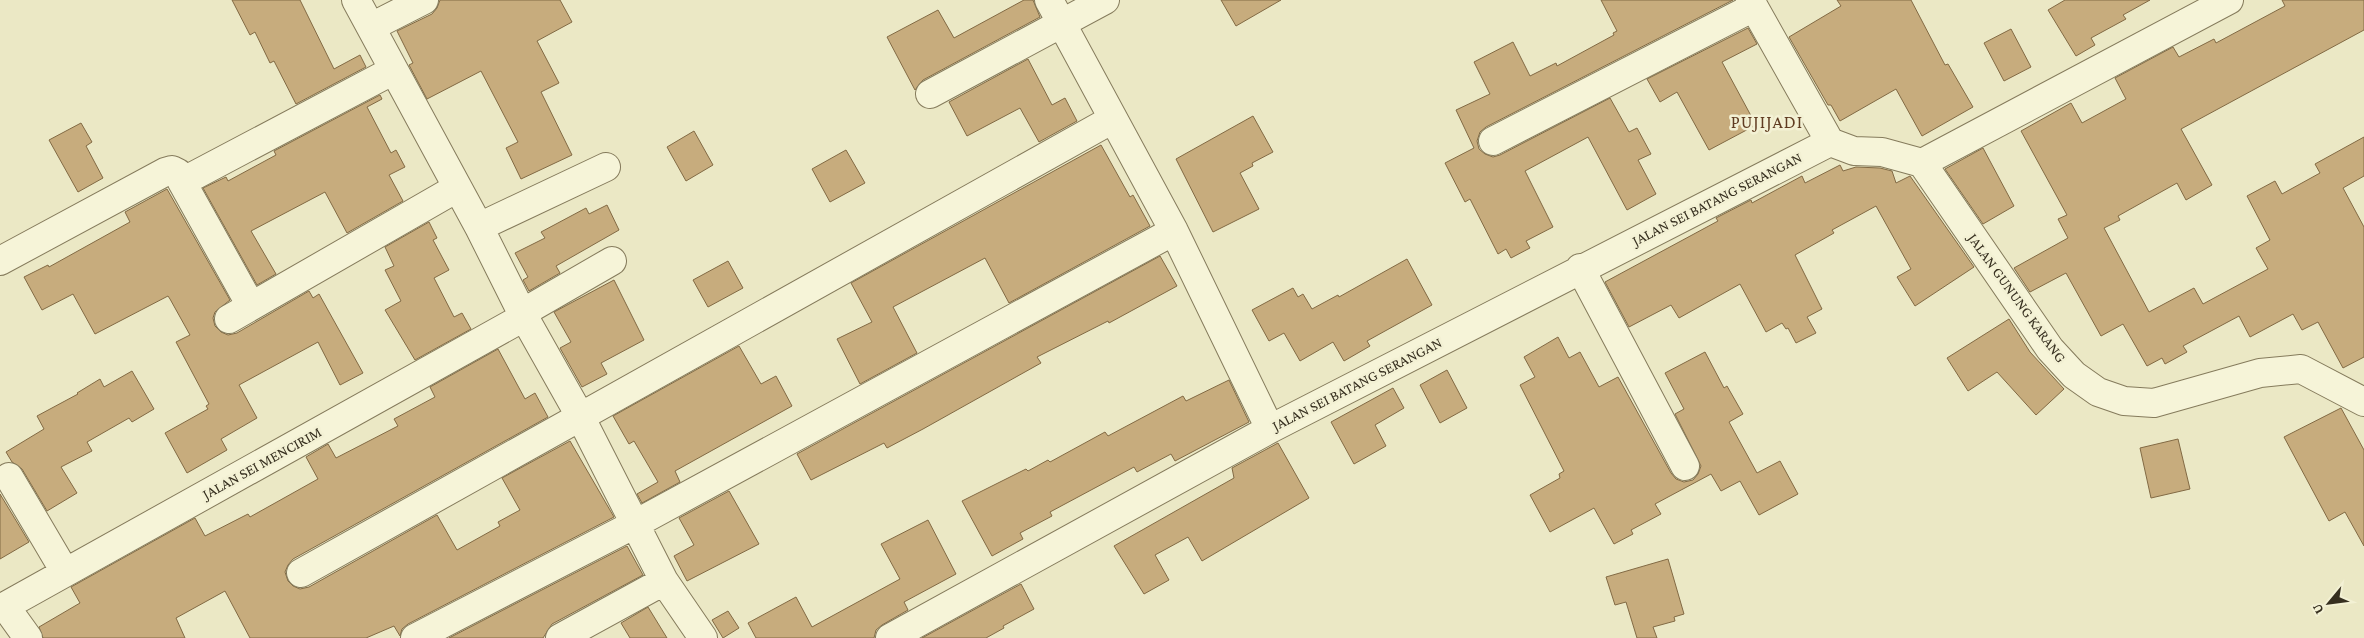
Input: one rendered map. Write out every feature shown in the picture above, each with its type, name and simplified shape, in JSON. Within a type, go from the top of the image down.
[{"type":"street","points":[[356,0],[479,227],[523,315],[580,416],[664,581],[703,638]]},
{"type":"street","points":[[371,27],[424,0]]},
{"type":"street","points":[[1049,0],[1174,231],[1270,430]]},
{"type":"street","points":[[930,94],[1105,0]]},
{"type":"street","points":[[1494,141],[1752,4],[1830,142],[1854,151],[1882,152],[1922,163],[2229,0]]},
{"type":"street","points":[[182,182],[394,70]]},
{"type":"street","points":[[301,573],[1113,120]]},
{"type":"street","name":"JALAN SEI BATANG SERANGAN","points":[[890,638],[1270,430],[1580,268],[1830,142]]},
{"type":"street","name":"JALAN GUNUNG KARANG","points":[[1922,163],[2050,348],[2074,375],[2098,392],[2124,401],[2154,403],[2260,373],[2301,369],[2364,402]]},
{"type":"street","points":[[479,227],[606,167]]},
{"type":"street","points":[[0,261],[165,172],[172,170],[178,173],[240,312],[457,188]]},
{"type":"street","points":[[415,638],[635,524],[1174,231]]},
{"type":"street","name":"JALAN SEI MENCIRIM","points":[[3,608],[523,315],[612,261]]},
{"type":"street","points":[[1580,268],[1686,466]]},
{"type":"street","points":[[9,477],[65,572]]},
{"type":"street","points":[[560,638],[664,581]]},
{"type":"street","points":[[3,608],[28,638]]},
{"type":"building","points":[[232,0],[300,0],[334,69],[360,55],[366,67],[296,104],[274,61],[270,63],[255,32],[250,35]]},
{"type":"building","points":[[440,0],[560,0],[572,22],[537,41],[559,83],[541,92],[572,155],[521,179],[506,148],[518,142],[481,71],[427,99],[409,65],[413,63],[397,31],[432,14]]},
{"type":"building","points":[[1024,0],[1033,0],[1040,17],[923,80],[915,90],[887,37],[938,10],[954,38]]},
{"type":"building","points":[[1221,0],[1281,0],[1236,26]]},
{"type":"building","points":[[1601,0],[1733,0],[1486,127],[1480,132],[1477,141],[1479,149],[1493,157],[1610,98],[1629,132],[1637,128],[1651,154],[1638,160],[1656,194],[1627,210],[1588,137],[1525,171],[1553,227],[1526,241],[1530,248],[1511,258],[1506,249],[1498,254],[1470,199],[1465,202],[1445,163],[1474,148],[1456,110],[1490,94],[1474,62],[1513,42],[1530,76],[1556,63],[1557,66],[1614,35],[1613,33],[1617,31]]},
{"type":"building","points":[[1837,0],[1911,0],[1945,65],[1948,64],[1973,107],[1922,136],[1896,89],[1840,121],[1831,105],[1828,105],[1789,37],[1841,6]]},
{"type":"building","points":[[2065,0],[2150,0],[2123,15],[2126,19],[2091,38],[2095,45],[2076,56],[2048,10]]},
{"type":"building","points":[[2282,0],[2364,0],[2364,30],[2181,129],[2212,185],[2186,200],[2177,183],[2118,216],[2120,220],[2104,228],[2149,312],[2194,288],[2203,304],[2268,269],[2256,248],[2270,240],[2247,196],[2275,181],[2282,194],[2320,173],[2315,164],[2364,137],[2364,176],[2343,188],[2364,227],[2364,357],[2343,368],[2318,322],[2302,330],[2293,314],[2250,337],[2239,316],[2183,346],[2187,352],[2165,364],[2162,358],[2147,366],[2123,324],[2101,336],[2066,273],[2030,292],[2014,268],[2068,238],[2058,219],[2067,215],[2021,131],[2071,103],[2082,123],[2126,99],[2115,78],[2173,47],[2179,57],[2214,39],[2216,43],[2285,6]]},
{"type":"building","points":[[1748,28],[1757,44],[1722,62],[1756,125],[1709,150],[1677,92],[1660,102],[1647,79]]},
{"type":"building","points":[[2011,29],[2031,67],[2004,81],[1984,43]]},
{"type":"building","points":[[1028,59],[1052,105],[1065,98],[1077,121],[1039,142],[1020,108],[967,136],[949,102]]},
{"type":"building","points":[[380,95],[382,99],[367,107],[391,153],[396,150],[405,167],[389,175],[403,201],[347,233],[325,192],[251,231],[276,274],[257,285],[203,188],[226,177],[228,181],[276,155],[274,151]]},
{"type":"building","points":[[1253,116],[1273,152],[1252,163],[1253,166],[1240,173],[1259,209],[1213,232],[1176,159]]},
{"type":"building","points":[[81,123],[92,142],[86,146],[103,178],[78,192],[49,140]]},
{"type":"building","points":[[694,131],[713,165],[686,181],[667,147]]},
{"type":"building","points":[[1101,145],[1130,197],[1133,195],[1150,226],[1009,303],[985,258],[893,307],[917,353],[860,384],[837,339],[872,322],[851,283]]},
{"type":"building","points":[[1983,148],[2014,206],[1983,224],[1945,169]]},
{"type":"building","points":[[846,150],[865,183],[830,202],[812,169]]},
{"type":"building","points":[[1840,165],[1843,171],[1856,167],[1880,168],[1892,171],[1896,183],[1910,176],[1974,267],[1915,306],[1897,277],[1911,269],[1876,206],[1832,230],[1834,233],[1795,255],[1822,309],[1807,317],[1816,333],[1796,343],[1788,328],[1786,329],[1782,323],[1766,332],[1740,284],[1679,318],[1671,305],[1629,327],[1605,282],[1718,221],[1716,218],[1751,200],[1752,203],[1802,176],[1805,183]]},
{"type":"building","points":[[167,189],[230,300],[215,312],[213,318],[215,326],[221,332],[228,335],[237,333],[309,291],[313,298],[319,294],[363,373],[340,385],[318,342],[239,385],[257,418],[221,439],[227,450],[187,473],[165,433],[208,409],[206,406],[209,404],[176,342],[190,335],[168,296],[95,334],[73,294],[42,310],[24,277],[48,265],[49,267],[130,222],[125,212]]},
{"type":"building","points":[[607,205],[619,230],[556,266],[560,273],[529,291],[523,280],[528,277],[515,253],[545,238],[541,232],[586,208],[589,214]]},
{"type":"building","points":[[429,222],[437,238],[433,240],[449,270],[434,278],[454,317],[462,313],[471,329],[415,360],[385,310],[401,301],[385,270],[394,266],[385,247]]},
{"type":"building","points":[[1160,256],[1177,286],[1109,323],[1108,321],[1037,357],[1041,363],[923,429],[887,448],[884,443],[811,480],[797,454]]},
{"type":"building","points":[[1407,259],[1432,305],[1367,341],[1370,346],[1344,361],[1333,342],[1300,361],[1284,333],[1269,341],[1252,310],[1293,288],[1298,297],[1303,294],[1312,309],[1338,295],[1339,297]]},
{"type":"building","points":[[728,261],[743,288],[708,307],[693,280]]},
{"type":"building","points":[[614,280],[644,340],[601,363],[607,374],[582,387],[560,348],[571,342],[554,312]]},
{"type":"building","points":[[2009,319],[2030,352],[2064,389],[2036,415],[1997,372],[1968,391],[1947,358]]},
{"type":"building","points":[[1558,337],[1569,358],[1580,352],[1599,387],[1618,377],[1671,473],[1676,479],[1684,482],[1693,480],[1701,466],[1675,414],[1684,409],[1665,373],[1705,352],[1724,388],[1727,386],[1743,414],[1729,422],[1757,473],[1780,461],[1798,494],[1759,515],[1740,481],[1721,491],[1711,474],[1655,504],[1661,514],[1631,530],[1633,534],[1614,544],[1594,508],[1550,532],[1530,495],[1560,478],[1559,474],[1564,471],[1520,385],[1535,377],[1524,357]]},
{"type":"building","points":[[739,346],[761,384],[776,376],[792,406],[675,471],[680,482],[642,503],[637,494],[658,482],[634,441],[629,444],[613,416]]},
{"type":"building","points":[[498,349],[525,399],[535,393],[548,417],[293,559],[285,572],[288,581],[300,589],[309,587],[437,515],[457,550],[500,526],[498,522],[520,510],[502,478],[570,441],[614,517],[408,624],[402,629],[400,636],[394,626],[366,638],[250,638],[225,591],[176,618],[185,638],[43,638],[39,627],[80,603],[71,587],[195,518],[205,536],[248,514],[250,517],[318,479],[306,457],[328,444],[336,458],[398,426],[394,419],[435,397],[430,387]]},
{"type":"building","points":[[1447,370],[1467,408],[1440,423],[1420,385]]},
{"type":"building","points":[[132,371],[154,409],[132,422],[129,418],[87,442],[92,451],[61,467],[77,493],[47,511],[22,469],[12,462],[6,452],[44,429],[37,416],[78,394],[100,379],[104,387]]},
{"type":"building","points":[[1229,380],[1249,422],[1175,461],[1171,454],[1137,472],[1134,467],[1050,512],[1052,516],[1020,533],[1023,539],[992,556],[962,501],[1026,469],[1028,471],[1048,460],[1050,462],[1105,432],[1108,436],[1183,396],[1186,401]]},
{"type":"building","points":[[1393,388],[1404,408],[1375,425],[1386,446],[1354,464],[1331,422]]},
{"type":"building","points":[[2341,408],[2364,450],[2364,546],[2345,512],[2329,521],[2284,437]]},
{"type":"building","points":[[2178,439],[2190,489],[2151,498],[2140,448]]},
{"type":"building","points":[[1278,443],[1309,498],[1202,561],[1188,537],[1155,555],[1169,580],[1144,594],[1114,546],[1234,478],[1232,468]]},
{"type":"building","points":[[729,491],[759,544],[687,581],[674,556],[694,545],[679,518]]},
{"type":"building","points":[[0,494],[29,542],[0,559]]},
{"type":"building","points":[[928,520],[956,574],[904,602],[908,610],[882,625],[876,630],[874,638],[756,638],[748,623],[796,597],[812,627],[900,579],[881,544]]},
{"type":"building","points":[[627,546],[643,575],[552,624],[543,638],[449,638]]},
{"type":"building","points":[[1668,559],[1684,614],[1674,617],[1675,621],[1653,627],[1657,638],[1637,638],[1626,602],[1615,605],[1606,577]]},
{"type":"building","points":[[1021,584],[1034,609],[986,638],[922,638]]},
{"type":"building","points":[[648,607],[667,638],[630,638],[621,623]]},
{"type":"building","points":[[728,611],[739,628],[723,638],[712,620]]},
{"type":"district","name":"PUJIJADI","points":[[1767,122]]}]
